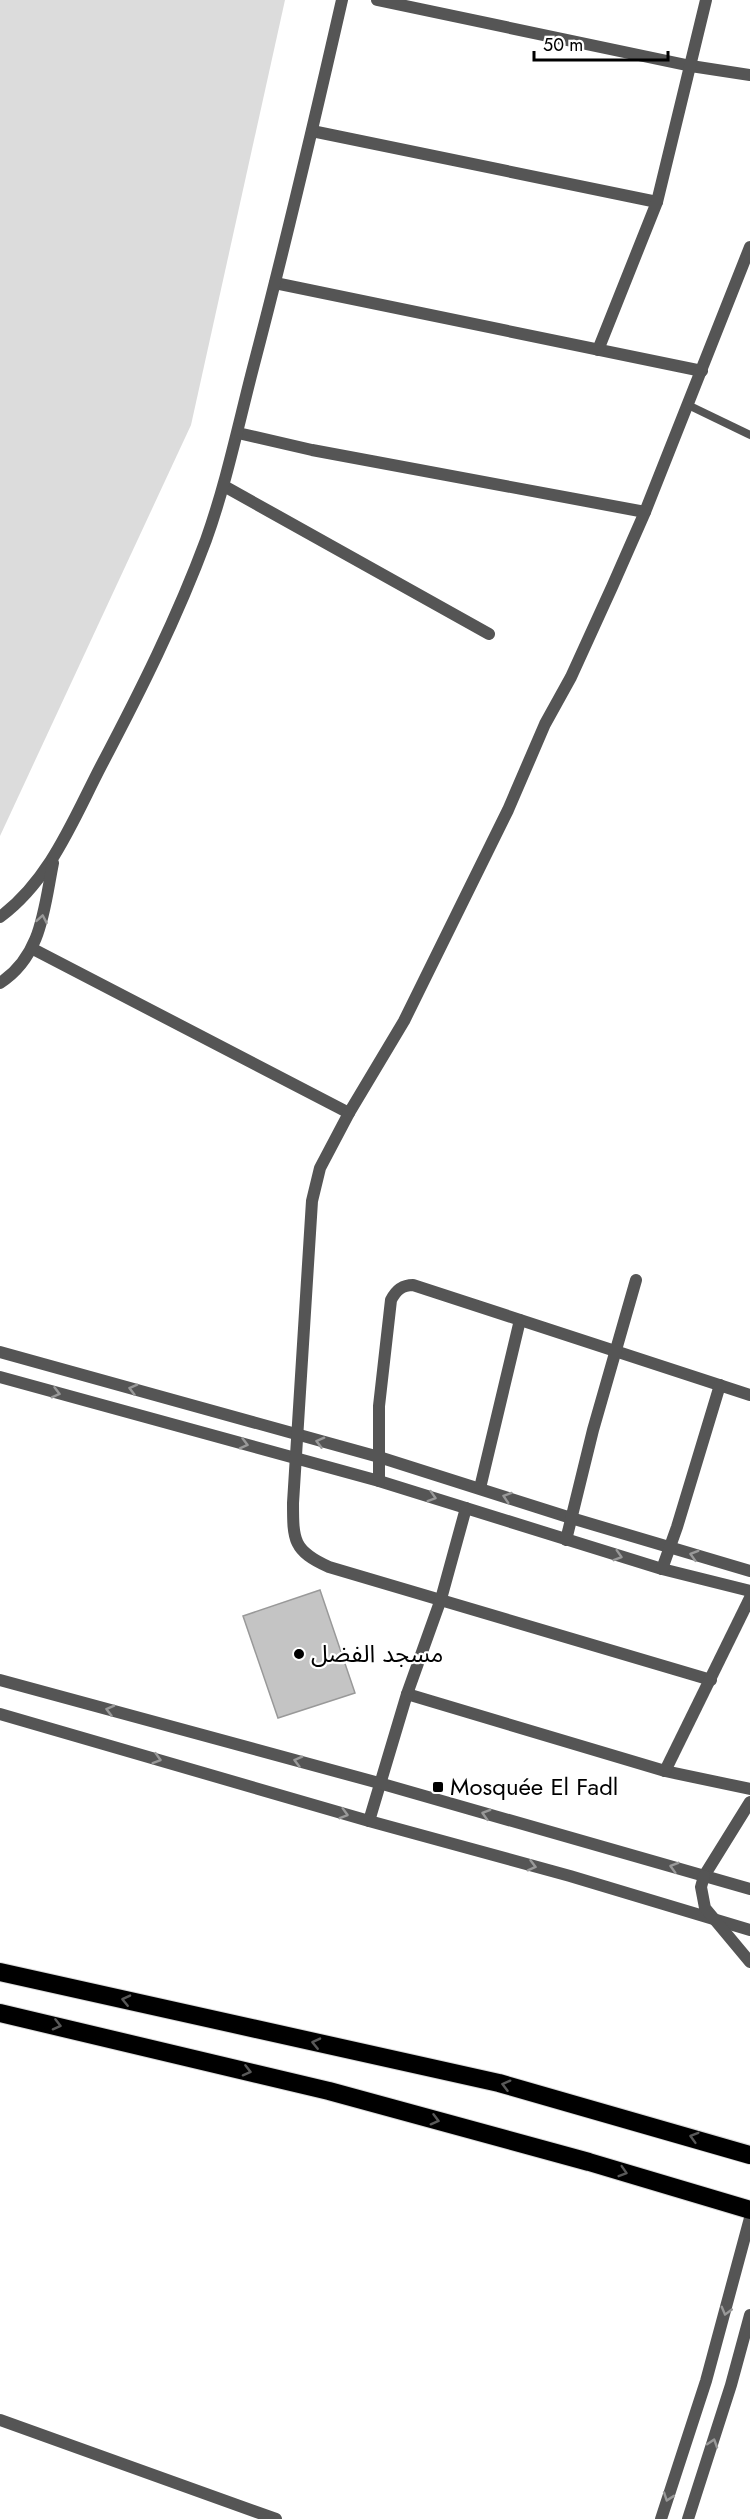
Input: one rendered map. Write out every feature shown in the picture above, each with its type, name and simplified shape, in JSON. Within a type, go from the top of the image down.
[{"type":"highway","points":[[0,1972],[499,2083],[750,2155]]},
{"type":"highway","points":[[0,2013],[329,2091],[589,2162],[750,2210]]},
{"type":"street","points":[[0,917],[31,889],[53,859],[168,632],[206,539],[224,486],[276,283],[342,0]]},
{"type":"street","points":[[377,0],[691,66],[750,75]]},
{"type":"street","points":[[598,350],[657,202],[706,0]]},
{"type":"street","points":[[312,131],[657,202]]},
{"type":"street","points":[[711,1680],[329,1567],[302,1552],[294,1537],[293,1525],[312,1201],[320,1168],[349,1113],[404,1021],[508,810],[545,724],[571,677],[645,512],[750,248]]},
{"type":"street","points":[[276,283],[702,371]]},
{"type":"street","points":[[238,433],[324,453],[645,512]]},
{"type":"street","points":[[224,486],[489,634]]},
{"type":"street","points":[[0,983],[18,970],[33,949],[40,928],[53,859]]},
{"type":"street","points":[[33,949],[349,1113]]},
{"type":"street","points":[[566,1540],[593,1430],[636,1280]]},
{"type":"street","points":[[378,1481],[381,1369],[391,1300],[396,1291],[406,1285],[413,1285],[750,1395]]},
{"type":"street","points":[[480,1488],[520,1320]]},
{"type":"street","points":[[0,1352],[379,1457],[571,1518],[750,1571]]},
{"type":"street","points":[[0,1377],[378,1481],[662,1569],[750,1592]]},
{"type":"street","points":[[662,1569],[720,1385]]},
{"type":"street","points":[[369,1821],[407,1694],[441,1599],[466,1508]]},
{"type":"street","points":[[665,1771],[750,1598]]},
{"type":"street","points":[[0,1680],[379,1783],[750,1889]]},
{"type":"street","points":[[407,1694],[665,1771],[750,1789]]},
{"type":"street","points":[[0,1714],[712,1917],[750,1930]]},
{"type":"street","points":[[750,1802],[704,1876],[702,1898],[705,1908],[750,1962]]},
{"type":"street","points":[[661,2519],[706,2381],[750,2218]]},
{"type":"street","points":[[688,2519],[731,2385],[750,2315]]},
{"type":"street","points":[[0,2420],[276,2519]]},
{"type":"lane","points":[[688,405],[750,435]]},
{"type":"shaded area","points":[[0,0],[285,0],[191,425],[0,836]]},
{"type":"building","name":"مسجد الفضل","points":[[320,1590],[355,1693],[278,1718],[243,1616]]},
{"type":"place","name":"مسجد الفضل","points":[[299,1654]]},
{"type":"place","name":"Mosquée El Fadl","points":[[438,1787]]}]
